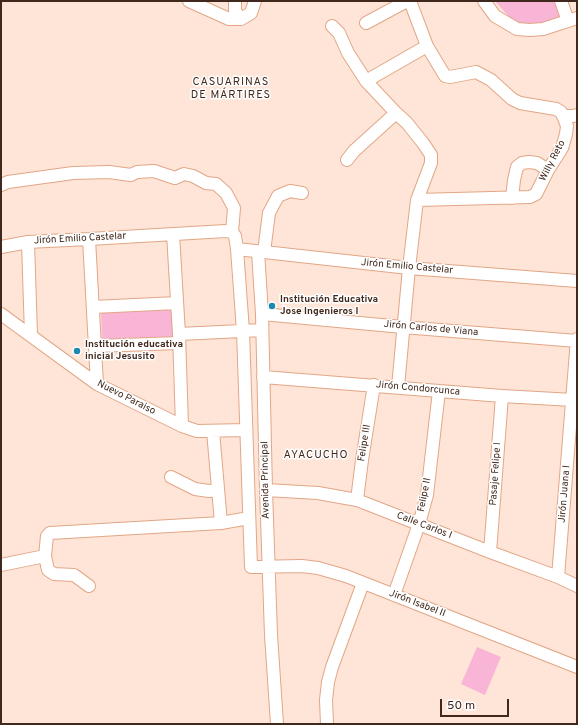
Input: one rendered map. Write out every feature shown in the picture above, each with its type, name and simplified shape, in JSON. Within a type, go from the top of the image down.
[{"type":"street","points":[[189,1],[229,19],[241,19],[251,13],[256,1]]},
{"type":"street","points":[[235,1],[235,11],[241,19]]},
{"type":"street","points":[[366,24],[409,1],[427,46],[445,76],[450,77],[476,72],[491,80],[512,99],[520,103],[556,109],[563,116],[577,115]]},
{"type":"street","points":[[484,1],[495,16],[516,28],[530,30],[543,29],[573,20],[562,1]]},
{"type":"street","points":[[332,26],[339,33],[348,53],[366,81],[411,128],[423,142],[431,155],[431,163],[417,200],[398,387]]},
{"type":"street","points":[[366,81],[427,46]]},
{"type":"street","points":[[347,160],[354,151],[396,113]]},
{"type":"street","name":"Willy Reto","points":[[417,200],[512,198],[530,197],[536,194],[548,170],[562,148],[567,126],[563,116]]},
{"type":"street","points":[[512,198],[514,176],[517,166],[522,163],[529,162],[537,164],[548,170]]},
{"type":"street","points":[[1,185],[8,182],[73,173],[109,172],[131,175],[137,172],[154,171],[176,178],[184,174],[193,176],[206,183],[216,184],[226,193],[234,208],[232,232]]},
{"type":"street","name":"Avenida Principal","points":[[277,724],[271,635],[266,490],[261,252],[269,213],[278,196],[290,191],[302,193]]},
{"type":"street","name":"Jirón Emilio Castelar","points":[[1,247],[28,242],[226,231],[232,232]]},
{"type":"street","name":"Avenida Principal","points":[[232,232],[235,236],[237,249],[242,331],[251,567]]},
{"type":"street","points":[[173,234],[182,426]]},
{"type":"street","points":[[89,239],[97,384]]},
{"type":"street","points":[[28,242],[31,335]]},
{"type":"street","name":"Jirón Emilio Castelar","points":[[237,249],[409,268],[577,281]]},
{"type":"street","points":[[93,307],[177,303]]},
{"type":"street","name":"Nuevo Paraiso","points":[[1,314],[97,384],[182,426],[198,431],[246,430]]},
{"type":"street","name":"Jirón Carlos de Viana","points":[[262,314],[403,327],[577,340]]},
{"type":"street","points":[[95,346],[262,330]]},
{"type":"street","name":"Jirón Juana I","points":[[558,577],[577,340]]},
{"type":"street","name":"Jirón Condorcunca","points":[[263,377],[502,396],[573,400]]},
{"type":"street","name":"Felipe III","points":[[357,500],[374,385]]},
{"type":"street","name":"Felipe II","points":[[394,595],[419,524],[427,494],[439,391]]},
{"type":"street","name":"Pasaje Felipe I","points":[[490,552],[502,396]]},
{"type":"street","points":[[213,431],[221,523]]},
{"type":"street","points":[[171,477],[194,489],[209,491],[218,490]]},
{"type":"street","name":"Calle Carlos I","points":[[266,490],[318,493],[357,500],[558,577],[577,586]]},
{"type":"street","points":[[89,586],[79,577],[74,575],[54,574],[48,570],[45,556],[47,536],[50,533],[221,523],[249,518]]},
{"type":"street","points":[[1,565],[45,556]]},
{"type":"street","name":"Jirón Isabel II","points":[[251,567],[302,566],[318,568],[346,576],[577,667]]},
{"type":"street","points":[[327,724],[326,700],[328,682],[332,667],[363,583]]},
{"type":"shaded area","points":[[495,1],[558,1],[563,17],[544,25],[519,23],[510,18]]},
{"type":"shaded area","points":[[176,308],[176,339],[102,342],[101,310]]},
{"type":"shaded area","points":[[477,647],[501,657],[485,695],[461,684]]},
{"type":"place","name":"Institución Educativa Jose Ingenieros I","points":[[272,306]]},
{"type":"place","name":"Institución educativa inicial Jesusito","points":[[77,351]]},
{"type":"district","name":"CASUARINAS DE MÁRTIRES","points":[[231,89]]},
{"type":"district","name":"AYACUCHO","points":[[316,456]]}]
